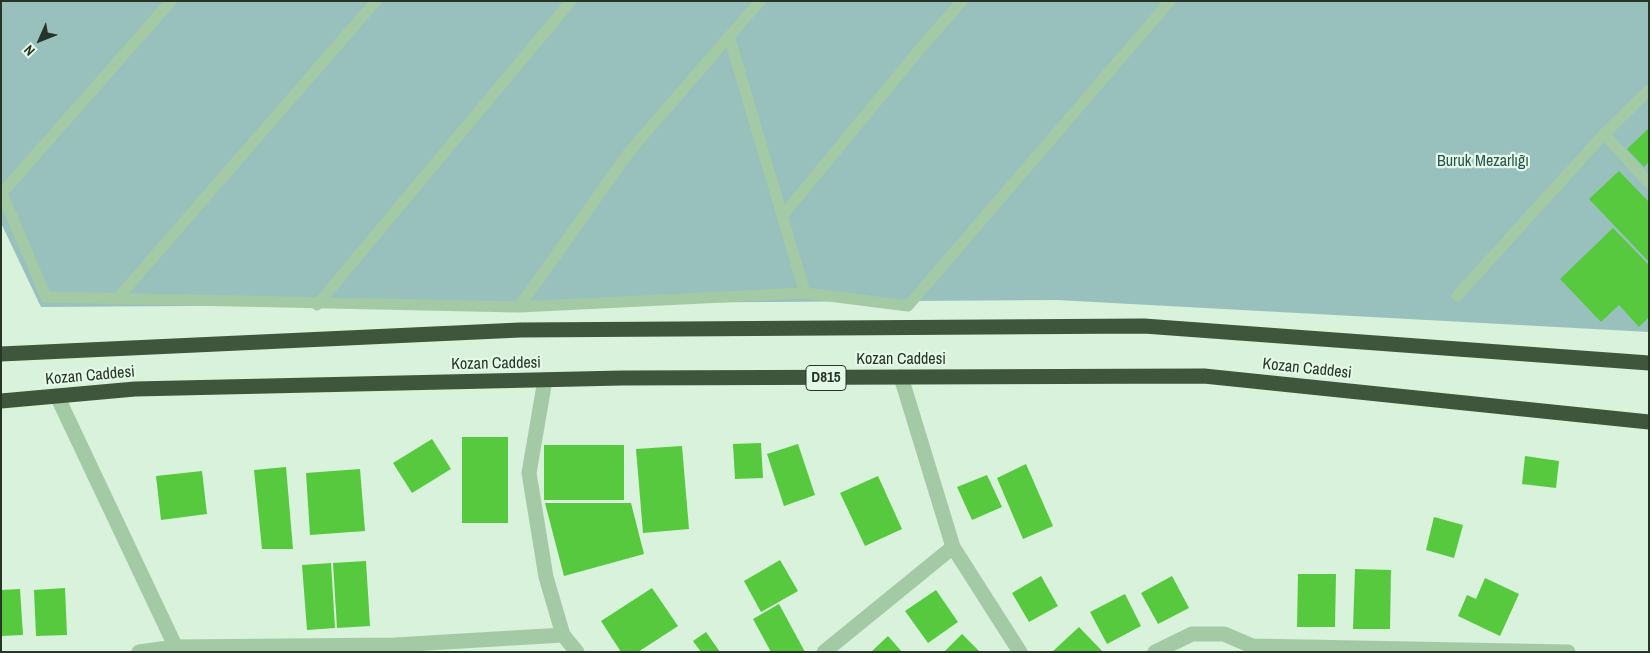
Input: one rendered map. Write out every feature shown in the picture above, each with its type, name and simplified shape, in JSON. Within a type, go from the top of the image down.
[{"type":"highway","name":"Kozan Caddesi","points":[[1,354],[520,330],[1144,326],[1649,363]]},
{"type":"highway","name":"Kozan Caddesi","points":[[1,401],[135,389],[545,380],[1204,376],[1649,422]]},
{"type":"street","points":[[902,377],[953,547],[1020,652]]},
{"type":"street","points":[[545,380],[529,473],[546,577],[563,635],[577,652]]},
{"type":"street","points":[[57,396],[177,649]]},
{"type":"street","points":[[824,652],[953,547]]},
{"type":"street","points":[[1155,652],[1192,634],[1224,634],[1252,649],[1568,652]]},
{"type":"street","points":[[139,652],[177,649],[397,648],[563,635]]},
{"type":"lane","points":[[171,1],[2,192],[46,297],[519,308],[805,293],[908,306],[1170,1]]},
{"type":"lane","points":[[117,299],[376,1]]},
{"type":"lane","points":[[317,304],[571,1]]},
{"type":"lane","points":[[519,308],[630,152],[760,1]]},
{"type":"lane","points":[[783,215],[962,1]]},
{"type":"lane","points":[[730,36],[805,293]]},
{"type":"lane","points":[[1457,296],[1604,134],[1649,90]]},
{"type":"lane","points":[[1604,134],[1649,183]]},
{"type":"green space","name":"Buruk Mezarlığı","points":[[1,1],[1649,1],[1649,332],[1057,300],[41,307],[1,223]]},
{"type":"building","points":[[1649,128],[1649,162],[1644,167],[1627,149]]},
{"type":"building","points":[[1619,171],[1649,202],[1649,262],[1589,199]]},
{"type":"building","points":[[1613,228],[1649,265],[1649,317],[1639,327],[1619,305],[1601,322],[1560,279]]},
{"type":"building","points":[[462,437],[508,437],[508,523],[462,523]]},
{"type":"building","points":[[432,439],[451,469],[412,493],[393,463]]},
{"type":"building","points":[[761,443],[763,478],[735,479],[733,444]]},
{"type":"building","points":[[798,444],[815,495],[784,506],[767,454]]},
{"type":"building","points":[[544,445],[624,445],[624,500],[544,500]]},
{"type":"building","points":[[682,446],[689,529],[643,533],[636,449]]},
{"type":"building","points":[[1525,456],[1559,461],[1556,488],[1522,484]]},
{"type":"building","points":[[1026,464],[1053,526],[1023,539],[997,478]]},
{"type":"building","points":[[286,467],[293,549],[262,549],[254,470]]},
{"type":"building","points":[[360,469],[365,531],[310,535],[306,473]]},
{"type":"building","points":[[202,471],[207,514],[161,520],[156,476]]},
{"type":"building","points":[[987,475],[1002,507],[972,520],[957,487]]},
{"type":"building","points":[[878,476],[902,529],[865,546],[840,493]]},
{"type":"building","points":[[545,503],[631,503],[644,554],[564,576]]},
{"type":"building","points":[[1434,517],[1463,525],[1454,558],[1426,550]]},
{"type":"building","points":[[780,560],[798,591],[761,612],[744,581]]},
{"type":"building","points":[[366,561],[370,626],[337,628],[333,563]]},
{"type":"building","points":[[331,563],[335,628],[307,630],[302,565]]},
{"type":"building","points":[[1355,569],[1391,570],[1390,629],[1353,629]]},
{"type":"building","points":[[1298,574],[1336,574],[1335,627],[1297,627]]},
{"type":"building","points":[[1041,576],[1058,606],[1029,622],[1012,593]]},
{"type":"building","points":[[1172,576],[1189,608],[1158,624],[1141,593]]},
{"type":"building","points":[[1485,578],[1519,594],[1500,636],[1458,616],[1467,595],[1476,599]]},
{"type":"building","points":[[65,588],[67,635],[36,636],[34,590]]},
{"type":"building","points":[[652,588],[678,626],[638,652],[621,652],[601,621]]},
{"type":"building","points":[[20,589],[23,635],[1,636],[1,590]]},
{"type":"building","points":[[936,590],[958,622],[928,643],[905,611]]},
{"type":"building","points":[[1125,594],[1141,626],[1107,644],[1090,612]]},
{"type":"building","points":[[779,604],[805,652],[771,652],[753,619]]},
{"type":"building","points":[[1079,627],[1103,652],[1052,652]]},
{"type":"building","points":[[706,632],[720,652],[701,652],[693,641]]},
{"type":"building","points":[[962,634],[980,652],[944,652]]},
{"type":"building","points":[[888,636],[902,652],[871,652]]}]
